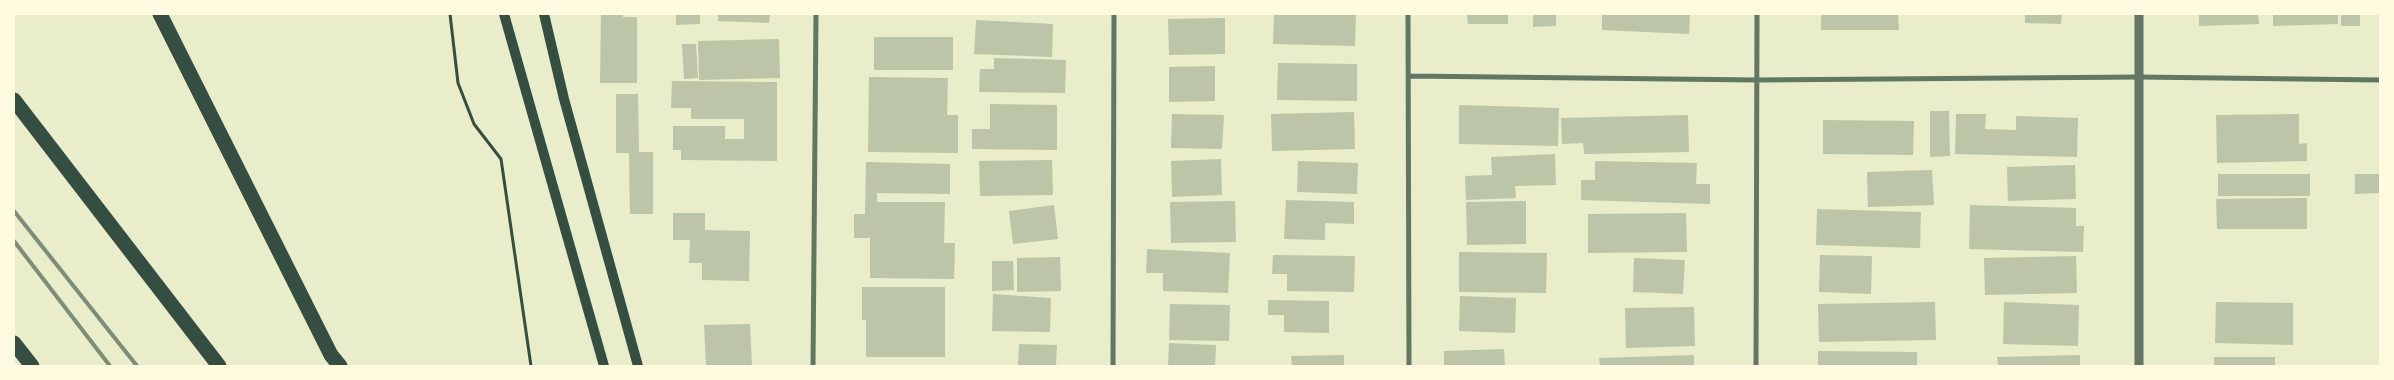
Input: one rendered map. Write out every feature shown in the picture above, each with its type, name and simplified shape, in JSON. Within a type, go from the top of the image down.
[{"type":"highway","points":[[160,14],[332,354],[340,366]]},
{"type":"highway","points":[[14,100],[219,366]]},
{"type":"highway","points":[[14,343],[32,366]]},
{"type":"main road","points":[[504,14],[604,366]]},
{"type":"main road","points":[[544,14],[567,108],[638,366]]},
{"type":"street","points":[[813,366],[816,14]]},
{"type":"street","points":[[1113,366],[1114,14]]},
{"type":"street","points":[[1408,14],[1409,366]]},
{"type":"street","points":[[1756,366],[1757,14]]},
{"type":"street","points":[[2139,14],[2139,366]]},
{"type":"street","points":[[1409,76],[1756,80],[2139,78],[2380,80]]},
{"type":"path","points":[[450,14],[458,83],[474,124],[501,159],[531,366]]},
{"type":"building","points":[[601,14],[623,14],[623,17],[637,17],[637,83],[600,83]]},
{"type":"building","points":[[676,14],[700,14],[700,24],[676,25]]},
{"type":"building","points":[[718,14],[770,14],[769,23],[718,21]]},
{"type":"building","points":[[1274,14],[1356,14],[1355,46],[1273,44]]},
{"type":"building","points":[[1467,14],[1508,14],[1508,24],[1468,24]]},
{"type":"building","points":[[1533,14],[1556,14],[1556,26],[1533,27]]},
{"type":"building","points":[[1602,14],[1690,14],[1689,34],[1602,30]]},
{"type":"building","points":[[1821,14],[1898,14],[1899,30],[1821,30]]},
{"type":"building","points":[[2025,14],[2062,14],[2061,24],[2025,23]]},
{"type":"building","points":[[2199,14],[2258,14],[2259,24],[2199,26]]},
{"type":"building","points":[[2273,14],[2338,14],[2338,24],[2273,26]]},
{"type":"building","points":[[2341,14],[2360,14],[2360,26],[2341,26]]},
{"type":"building","points":[[1225,18],[1225,54],[1169,55],[1168,19]]},
{"type":"building","points":[[976,20],[1053,24],[1052,57],[974,54]]},
{"type":"building","points":[[874,37],[953,37],[953,70],[874,70]]},
{"type":"building","points":[[779,39],[780,78],[699,80],[698,41]]},
{"type":"building","points":[[682,44],[696,44],[698,78],[684,79]]},
{"type":"building","points":[[994,58],[1066,60],[1065,93],[979,92],[980,69],[994,69]]},
{"type":"building","points":[[1278,63],[1357,64],[1357,101],[1277,100]]},
{"type":"building","points":[[1215,66],[1215,101],[1169,102],[1169,67]]},
{"type":"building","points":[[869,77],[948,78],[947,115],[958,115],[958,153],[868,152]]},
{"type":"building","points":[[672,81],[777,82],[777,161],[681,160],[681,150],[673,150],[673,126],[725,126],[725,139],[744,139],[744,119],[691,119],[691,108],[671,108]]},
{"type":"building","points":[[616,94],[638,94],[639,152],[653,152],[653,214],[630,214],[629,153],[616,153]]},
{"type":"building","points":[[990,104],[1057,105],[1057,150],[972,149],[972,129],[990,129]]},
{"type":"building","points":[[1459,105],[1559,108],[1558,146],[1459,144]]},
{"type":"building","points":[[1930,111],[1949,111],[1950,156],[1930,157]]},
{"type":"building","points":[[1354,112],[1355,149],[1272,151],[1271,114]]},
{"type":"building","points":[[1172,114],[1224,115],[1222,149],[1171,148]]},
{"type":"building","points":[[1956,114],[1986,114],[1985,129],[2016,130],[2016,116],[2078,118],[2077,157],[1955,154]]},
{"type":"building","points":[[2299,114],[2299,144],[2307,143],[2307,161],[2217,163],[2216,115]]},
{"type":"building","points":[[1688,115],[1689,152],[1584,154],[1583,143],[1562,144],[1561,118]]},
{"type":"building","points":[[1823,120],[1914,121],[1913,155],[1823,154]]},
{"type":"building","points":[[1555,154],[1556,185],[1515,186],[1516,198],[1466,200],[1465,176],[1492,175],[1491,157]]},
{"type":"building","points":[[1221,159],[1222,195],[1172,197],[1171,161]]},
{"type":"building","points":[[1052,160],[1053,195],[980,196],[979,161]]},
{"type":"building","points":[[1298,161],[1358,163],[1357,194],[1297,192]]},
{"type":"building","points":[[1595,161],[1697,163],[1696,184],[1710,184],[1710,204],[1581,200],[1581,180],[1595,180]]},
{"type":"building","points":[[866,162],[950,164],[950,194],[877,193],[877,202],[945,202],[944,243],[955,243],[954,279],[870,278],[870,238],[854,238],[854,214],[865,214]]},
{"type":"building","points":[[2075,165],[2076,199],[2008,201],[2007,167]]},
{"type":"building","points":[[1932,170],[1934,205],[1868,207],[1867,172]]},
{"type":"building","points":[[2218,174],[2310,174],[2310,196],[2218,196]]},
{"type":"building","points":[[2355,174],[2380,174],[2380,193],[2355,194]]},
{"type":"building","points":[[2307,198],[2307,229],[2217,229],[2216,199]]},
{"type":"building","points":[[1286,200],[1354,202],[1354,224],[1325,223],[1325,240],[1284,239]]},
{"type":"building","points":[[1235,201],[1236,242],[1171,243],[1170,202]]},
{"type":"building","points":[[1526,201],[1526,244],[1467,245],[1466,202]]},
{"type":"building","points":[[1054,205],[1058,239],[1013,244],[1009,211]]},
{"type":"building","points":[[1970,205],[2076,208],[2076,226],[2084,226],[2083,252],[1969,249]]},
{"type":"building","points":[[1817,209],[1921,212],[1920,248],[1816,245]]},
{"type":"building","points":[[673,213],[705,213],[705,230],[750,231],[749,281],[702,280],[702,263],[689,263],[690,240],[673,240]]},
{"type":"building","points":[[1686,213],[1687,252],[1588,253],[1588,214]]},
{"type":"building","points":[[1147,249],[1230,253],[1228,293],[1163,291],[1163,273],[1146,273]]},
{"type":"building","points":[[1459,252],[1547,253],[1546,293],[1459,292]]},
{"type":"building","points":[[1273,255],[1355,256],[1354,292],[1287,291],[1287,274],[1272,274]]},
{"type":"building","points":[[1820,255],[1872,256],[1871,294],[1819,292]]},
{"type":"building","points":[[2076,256],[2077,293],[1985,295],[1984,258]]},
{"type":"building","points":[[1060,257],[1061,291],[1017,292],[1017,258]]},
{"type":"building","points":[[1634,258],[1685,260],[1683,294],[1633,292]]},
{"type":"building","points":[[992,261],[1013,261],[1014,290],[992,291]]},
{"type":"building","points":[[862,287],[945,287],[945,357],[866,357],[866,320],[862,320]]},
{"type":"building","points":[[993,294],[1051,298],[1050,332],[992,331]]},
{"type":"building","points":[[1460,296],[1516,298],[1515,333],[1459,331]]},
{"type":"building","points":[[1268,300],[1329,301],[1329,333],[1284,332],[1284,315],[1268,315]]},
{"type":"building","points":[[1935,302],[1936,340],[1819,342],[1818,304]]},
{"type":"building","points":[[2004,302],[2079,305],[2078,346],[2003,344]]},
{"type":"building","points":[[2216,302],[2293,303],[2293,345],[2215,343]]},
{"type":"building","points":[[1170,304],[1230,305],[1229,341],[1169,340]]},
{"type":"building","points":[[1694,307],[1695,346],[1626,348],[1625,308]]},
{"type":"building","points":[[750,324],[752,366],[706,366],[704,325]]},
{"type":"building","points":[[1169,343],[1216,345],[1215,366],[1168,366]]},
{"type":"building","points":[[1019,344],[1057,345],[1056,366],[1018,366]]},
{"type":"building","points":[[1504,349],[1505,366],[1444,366],[1444,351]]},
{"type":"building","points":[[1818,351],[1917,352],[1917,366],[1818,366]]},
{"type":"building","points":[[1344,355],[1344,366],[1292,366],[1291,356]]},
{"type":"building","points":[[1694,355],[1694,366],[1600,366],[1599,358]]},
{"type":"building","points":[[2080,355],[2080,366],[1998,366],[1997,357]]},
{"type":"building","points":[[2214,357],[2275,357],[2275,366],[2214,366]]},
{"type":"railway","points":[[14,211],[137,366]]},
{"type":"railway","points":[[14,241],[110,366]]}]
